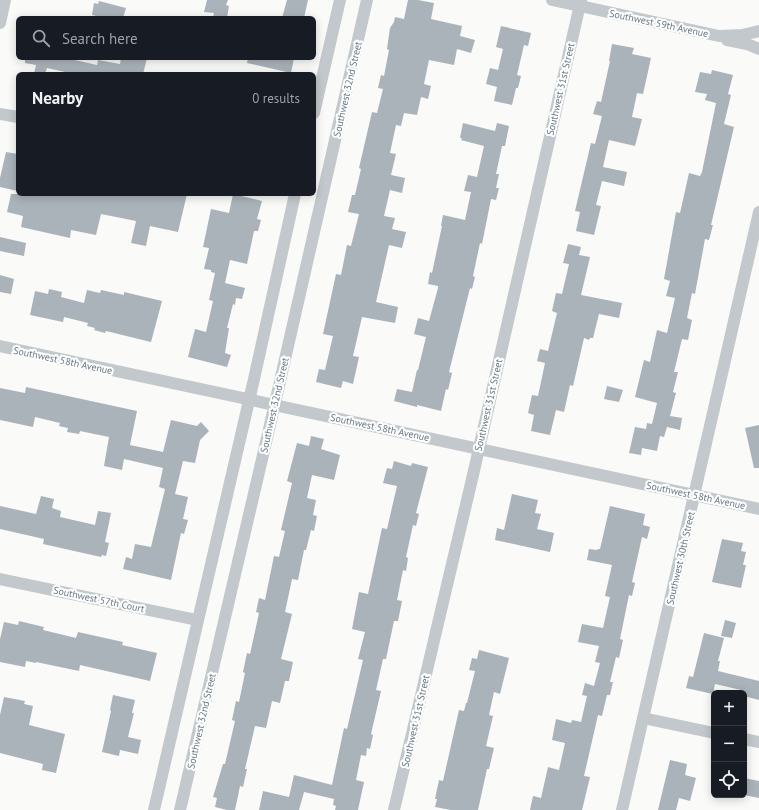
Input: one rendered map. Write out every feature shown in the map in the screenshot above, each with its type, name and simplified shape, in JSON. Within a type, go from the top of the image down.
[{"type":"street","points":[[0,23],[5,0]]},
{"type":"street","points":[[316,104],[340,0]]},
{"type":"street","name":"Southwest 32nd Street","points":[[180,810],[367,0]]},
{"type":"street","name":"Southwest 59th Avenue","points":[[552,0],[580,3],[719,36],[742,35],[759,31]]},
{"type":"street","name":"Southwest 31st Street","points":[[394,810],[580,3]]},
{"type":"street","name":"Southwest 59th Avenue","points":[[719,36],[724,40],[747,44],[759,49]]},
{"type":"street","points":[[0,114],[16,118]]},
{"type":"street","points":[[154,810],[295,196]]},
{"type":"street","name":"Southwest 30th Street","points":[[622,810],[759,212]]},
{"type":"street","name":"Southwest 58th Avenue","points":[[0,346],[759,509]]},
{"type":"street","name":"Southwest 57th Court","points":[[0,579],[197,620]]},
{"type":"street","points":[[643,718],[711,732]]},
{"type":"street","points":[[747,740],[759,742]]},
{"type":"building","points":[[207,0],[228,0],[226,5],[229,6],[227,16],[213,16],[214,13],[204,12]]},
{"type":"building","points":[[287,0],[308,0],[304,16],[283,16]]},
{"type":"building","points":[[408,0],[434,3],[431,19],[462,26],[460,36],[475,40],[471,53],[457,49],[454,65],[429,60],[424,84],[431,86],[428,99],[421,97],[417,115],[404,113],[401,126],[396,125],[390,153],[396,154],[391,175],[405,178],[402,193],[390,190],[384,216],[395,218],[392,229],[406,232],[402,248],[389,245],[376,302],[398,307],[395,323],[362,317],[353,356],[359,357],[353,384],[343,381],[341,388],[316,382],[319,369],[325,370],[333,336],[323,334],[336,274],[341,275],[347,245],[351,246],[359,214],[348,212],[352,195],[355,195],[361,169],[359,168],[372,112],[377,113],[383,89],[378,88],[381,75],[384,76],[389,50],[387,49],[390,28],[395,17],[404,19]]},
{"type":"building","points":[[99,1],[126,8],[124,16],[92,15],[94,3],[98,4]]},
{"type":"building","points":[[501,26],[531,33],[528,46],[524,45],[517,75],[521,76],[518,88],[516,88],[512,105],[494,101],[497,87],[486,84],[490,68],[498,70],[503,49],[496,47]]},
{"type":"building","points":[[612,44],[634,48],[632,54],[651,58],[643,94],[637,93],[632,117],[642,119],[635,146],[609,140],[603,167],[627,172],[624,186],[602,181],[596,205],[601,206],[594,235],[576,231],[580,212],[575,211],[591,143],[595,144],[602,116],[593,114],[597,101],[601,102],[610,61]]},
{"type":"building","points":[[25,60],[75,60],[97,65],[98,60],[120,64],[121,60],[146,60],[144,72],[65,72],[47,68],[46,72],[34,72],[36,65],[25,63]]},
{"type":"building","points":[[248,60],[294,60],[291,72],[247,63]]},
{"type":"building","points":[[712,70],[733,75],[728,94],[731,95],[724,124],[734,127],[711,225],[713,225],[709,240],[705,239],[695,294],[692,293],[687,318],[692,320],[688,340],[682,339],[674,372],[678,372],[673,392],[676,393],[670,416],[682,418],[680,430],[667,427],[664,437],[660,436],[657,451],[642,448],[641,455],[629,453],[635,427],[646,429],[647,423],[652,424],[657,403],[635,397],[644,360],[650,362],[657,330],[667,333],[675,298],[666,296],[670,281],[664,279],[676,212],[680,213],[689,173],[700,176],[702,172],[716,103],[705,100],[707,94],[695,92],[700,72],[711,74]]},
{"type":"building","points":[[463,123],[495,131],[497,123],[509,126],[505,146],[502,146],[496,174],[499,174],[496,188],[499,188],[496,200],[491,199],[482,244],[480,243],[473,276],[475,277],[472,289],[470,288],[449,372],[452,373],[448,390],[446,389],[441,411],[394,401],[397,389],[412,392],[418,370],[426,337],[414,334],[418,318],[429,321],[438,288],[438,286],[428,284],[430,272],[432,273],[443,215],[465,220],[471,192],[464,191],[468,175],[477,177],[484,146],[461,140],[462,138],[460,138]]},
{"type":"building","points":[[6,152],[16,154],[16,191],[0,187],[0,178]]},
{"type":"building","points":[[11,194],[16,194],[16,196],[187,196],[178,232],[150,226],[146,246],[131,243],[136,221],[101,214],[96,235],[71,230],[70,238],[21,227],[23,216],[7,212]]},
{"type":"building","points":[[233,196],[241,196],[262,201],[257,219],[261,220],[258,231],[254,231],[247,264],[230,260],[225,283],[245,288],[242,299],[236,298],[235,305],[233,304],[227,328],[229,328],[225,353],[231,355],[227,367],[188,357],[195,329],[206,332],[213,301],[209,300],[215,273],[211,272],[211,270],[204,269],[209,248],[203,247],[211,209],[229,213]]},
{"type":"building","points":[[0,237],[26,243],[24,256],[0,251]]},
{"type":"building","points":[[568,244],[581,247],[579,255],[590,257],[581,295],[622,303],[619,318],[599,314],[593,338],[590,338],[589,340],[584,338],[573,386],[570,385],[564,412],[556,410],[550,435],[531,431],[534,415],[528,413],[532,395],[538,396],[545,363],[537,361],[540,349],[548,351],[557,313],[552,311],[556,293],[562,294],[569,264],[563,263]]},
{"type":"building","points":[[0,275],[14,279],[11,294],[0,292]]},
{"type":"building","points":[[49,289],[62,292],[61,297],[84,303],[87,290],[100,293],[101,290],[124,295],[124,292],[162,301],[151,342],[106,331],[105,333],[94,330],[95,328],[87,326],[88,323],[64,317],[63,322],[30,315],[35,291],[48,294]]},
{"type":"building","points":[[607,386],[623,390],[619,402],[604,399]]},
{"type":"building","points":[[26,387],[137,411],[130,445],[163,452],[171,420],[197,426],[201,422],[209,431],[200,440],[195,463],[183,461],[175,494],[188,497],[183,519],[188,520],[184,534],[181,533],[171,580],[123,569],[126,557],[132,559],[135,544],[151,547],[165,489],[159,487],[163,468],[124,459],[122,470],[104,466],[109,437],[80,431],[79,434],[67,432],[68,428],[59,426],[60,423],[35,417],[33,427],[0,420],[0,388],[25,393]]},
{"type":"building","points":[[759,425],[759,468],[754,468],[745,428]]},
{"type":"building","points":[[311,436],[324,439],[321,449],[340,455],[334,480],[312,475],[307,498],[316,500],[313,515],[317,516],[314,531],[311,530],[306,550],[304,550],[298,580],[292,579],[285,612],[292,614],[281,659],[293,662],[289,681],[285,681],[280,703],[272,701],[266,728],[255,726],[245,769],[247,769],[243,787],[240,786],[235,810],[227,810],[215,807],[217,798],[213,797],[223,764],[225,764],[235,721],[232,720],[236,701],[239,702],[245,673],[243,672],[247,653],[250,654],[259,613],[256,612],[259,598],[265,600],[274,556],[279,557],[285,531],[281,530],[292,483],[287,481],[297,443],[309,446]]},
{"type":"building","points":[[394,461],[411,466],[412,463],[428,467],[416,513],[419,514],[416,526],[413,525],[406,557],[408,558],[406,571],[403,570],[397,600],[402,601],[398,621],[394,621],[386,659],[383,659],[376,690],[381,691],[371,734],[373,735],[370,749],[367,748],[366,756],[361,755],[356,780],[364,782],[358,810],[335,810],[336,806],[333,805],[334,799],[304,792],[299,810],[259,810],[263,791],[289,797],[294,775],[332,785],[344,728],[347,729],[363,660],[358,659],[365,632],[352,629],[359,592],[368,594],[382,528],[387,529],[397,486],[383,483],[387,468],[392,469]]},
{"type":"building","points":[[512,494],[538,500],[535,513],[541,514],[537,529],[554,533],[550,552],[495,540],[497,528],[504,530]]},
{"type":"building","points":[[41,496],[54,499],[52,508],[61,511],[60,517],[95,525],[98,511],[111,513],[105,542],[109,543],[106,556],[102,555],[101,557],[43,544],[44,539],[0,529],[0,506],[36,514]]},
{"type":"building","points":[[610,506],[645,514],[643,525],[650,527],[647,539],[642,537],[632,582],[635,583],[632,596],[629,595],[620,639],[623,640],[619,658],[616,657],[610,682],[613,682],[610,695],[607,695],[602,716],[598,715],[584,776],[590,777],[582,810],[530,810],[533,796],[541,798],[548,767],[559,770],[565,743],[552,740],[556,719],[571,723],[572,720],[581,722],[587,696],[582,695],[585,683],[594,686],[600,663],[595,662],[599,646],[578,642],[582,624],[603,628],[610,597],[605,596],[612,565],[587,560],[589,549],[600,549]]},
{"type":"building","points":[[722,539],[743,543],[741,551],[746,552],[743,565],[746,565],[741,588],[712,582]]},
{"type":"building","points":[[725,620],[736,623],[732,638],[721,636]]},
{"type":"building","points":[[19,621],[44,627],[43,630],[76,638],[78,632],[123,642],[122,645],[157,653],[150,681],[80,665],[79,671],[36,662],[26,661],[25,667],[0,662],[0,639],[4,622],[18,625]]},
{"type":"building","points":[[704,633],[724,638],[718,661],[720,661],[718,671],[759,681],[759,700],[747,697],[747,690],[715,684],[714,690],[711,690],[711,694],[686,688],[689,676],[693,677]]},
{"type":"building","points":[[479,650],[509,658],[500,694],[494,692],[489,715],[493,716],[486,746],[494,748],[489,769],[487,769],[478,810],[451,810],[435,807],[439,780],[443,781],[459,710],[464,711],[475,671],[469,670],[472,658],[477,659]]},
{"type":"building","points":[[113,695],[135,700],[132,713],[134,713],[128,737],[141,740],[138,754],[120,750],[119,756],[102,752]]},
{"type":"building","points":[[4,697],[25,701],[24,704],[33,706],[29,725],[65,734],[56,773],[42,770],[43,764],[0,753],[0,715]]},
{"type":"building","points":[[670,760],[687,764],[685,775],[696,778],[690,801],[679,798],[676,810],[658,810]]},
{"type":"building","points":[[747,779],[759,781],[759,798],[747,796]]}]
